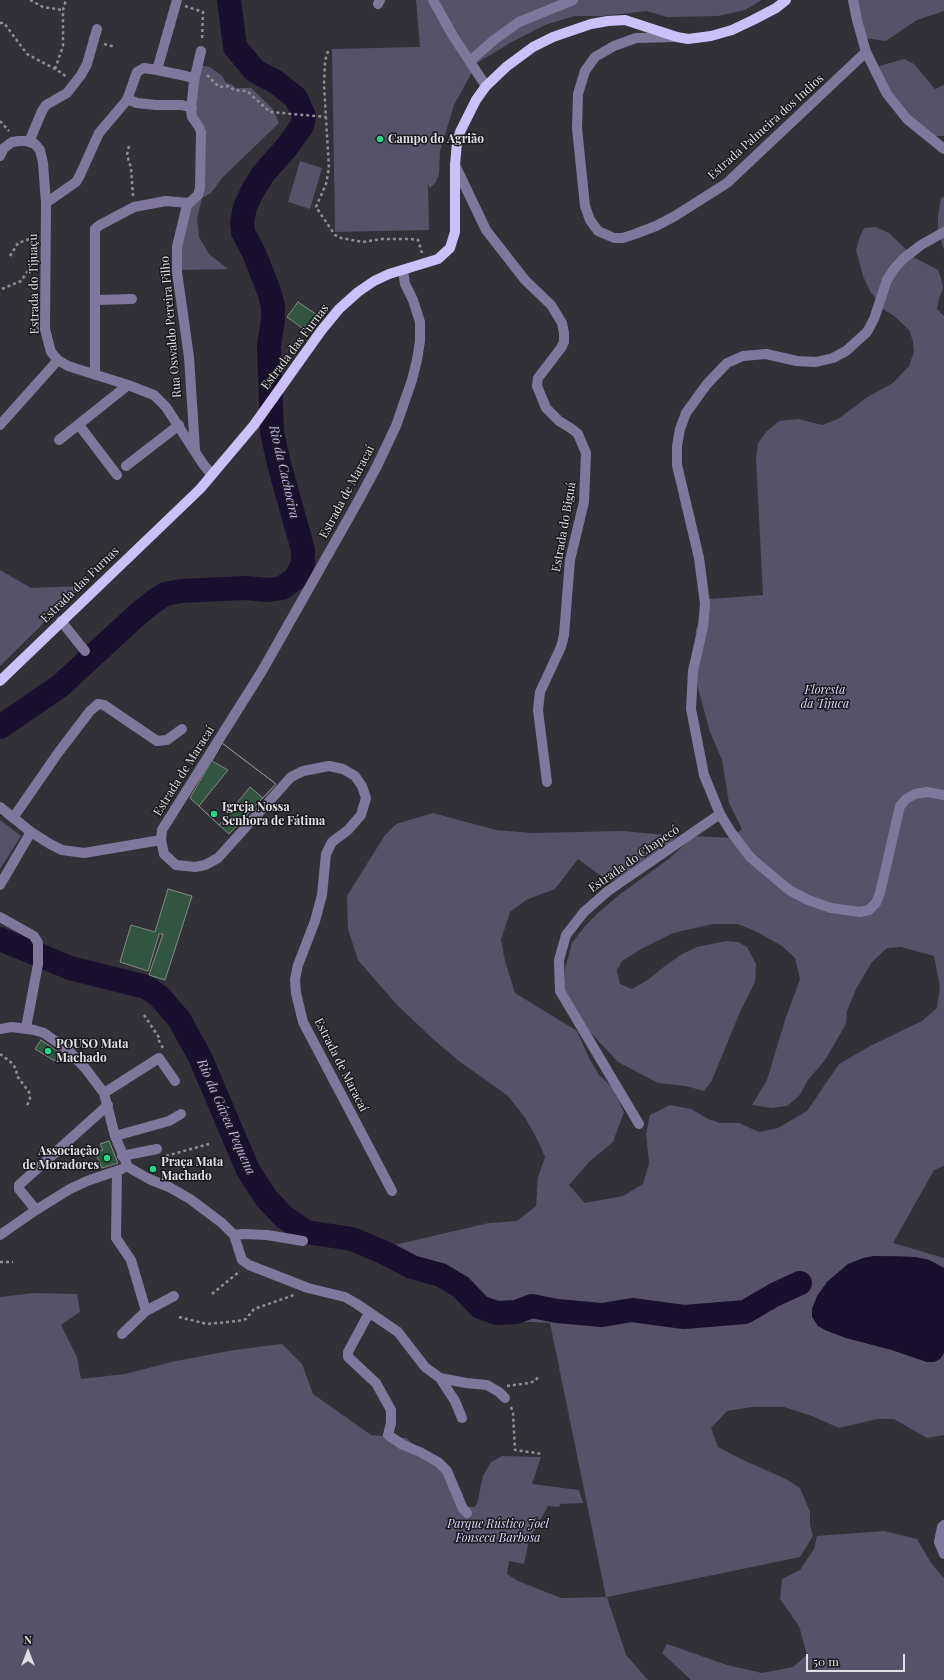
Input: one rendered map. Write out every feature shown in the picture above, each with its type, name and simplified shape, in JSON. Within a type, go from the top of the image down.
[{"type":"main road","name":"Estrada das Furnas","points":[[0,681],[200,489],[254,425],[321,331],[339,309],[358,292],[388,274],[438,259],[450,248],[455,232],[455,165],[460,132],[476,100],[486,86],[506,67],[533,47],[553,37],[591,24],[625,20],[677,37],[688,39],[711,36],[732,30],[776,8],[786,0]]},
{"type":"street","points":[[433,0],[453,36],[486,86]]},
{"type":"street","points":[[470,61],[494,40],[519,22],[573,0]]},
{"type":"street","points":[[853,0],[866,52],[887,94],[907,119],[944,149]]},
{"type":"street","points":[[157,70],[175,1]]},
{"type":"street","points":[[0,156],[4,148],[12,142],[29,142],[46,105],[67,93],[76,83],[87,64],[97,29]]},
{"type":"street","name":"Estrada Palmeira dos Indios","points":[[677,37],[636,38],[614,46],[595,57],[585,71],[578,94],[577,128],[582,190],[585,206],[590,220],[598,231],[614,238],[623,238],[635,234],[675,216],[727,183],[866,52]]},
{"type":"street","name":"Rua Oswaldo Pereira Filho","points":[[195,451],[189,357],[177,272],[177,246],[188,203],[198,195],[200,188],[201,132],[192,117],[192,108],[200,51]]},
{"type":"street","points":[[46,203],[76,182],[99,133],[127,99],[137,72],[144,68],[192,78],[196,76]]},
{"type":"street","points":[[127,99],[137,103],[182,105],[192,108]]},
{"type":"street","name":"Estrada do Tijuaçu","points":[[29,142],[35,144],[40,150],[43,164],[46,203],[45,329],[51,352],[58,360]]},
{"type":"street","name":"Estrada do Biguá","points":[[455,165],[486,230],[525,280],[551,305],[562,323],[564,342],[538,378],[537,386],[546,408],[559,421],[572,428],[578,434],[586,453],[584,502],[570,560],[564,635],[561,647],[540,692],[538,710],[548,782]]},
{"type":"street","points":[[95,375],[95,228],[134,207],[166,201],[188,203]]},
{"type":"street","points":[[944,232],[921,245],[903,259],[894,269],[887,280],[874,319],[867,332],[853,346],[833,358],[816,362],[797,361],[766,354],[743,356],[727,363],[707,384],[686,413],[680,429],[677,446],[677,465],[699,558],[705,604],[693,671],[691,709],[704,775],[720,814],[731,832],[750,857],[789,890],[808,900],[831,908],[860,912],[869,910],[876,903],[880,893],[900,806],[906,799],[915,794],[927,792],[944,795]]},
{"type":"street","name":"Estrada de Maracaí","points":[[392,1191],[303,1022],[295,986],[298,965],[315,921],[322,895],[328,848],[332,842],[348,830],[361,815],[366,798],[362,786],[355,776],[343,769],[329,766],[303,771],[291,777],[218,858],[205,865],[195,867],[176,865],[164,854],[161,840],[162,830],[262,671],[356,505],[396,426],[412,380],[420,341],[420,322],[413,300],[405,284],[403,270]]},
{"type":"street","points":[[95,300],[132,299]]},
{"type":"street","points":[[0,425],[58,360],[68,366],[154,395],[166,406],[212,475]]},
{"type":"street","points":[[60,440],[128,385]]},
{"type":"street","points":[[79,425],[118,475]]},
{"type":"street","points":[[126,466],[179,425]]},
{"type":"street","points":[[61,621],[85,651]]},
{"type":"street","points":[[13,818],[58,753],[90,711],[98,704],[104,705],[157,741],[167,740],[182,729]]},
{"type":"street","points":[[0,807],[31,832],[62,850],[84,853],[161,840]]},
{"type":"street","name":"Estrada do Chapecó","points":[[639,1124],[560,991],[559,960],[566,935],[584,912],[608,891],[720,814]]},
{"type":"street","points":[[0,885],[31,832]]},
{"type":"street","points":[[0,917],[34,936],[38,947],[38,964],[26,1028]]},
{"type":"street","points":[[0,1029],[12,1027],[26,1028],[44,1033],[68,1050],[85,1068],[104,1093],[106,1107],[122,1156],[128,1167],[190,1199],[222,1223],[234,1235],[238,1251],[242,1260],[245,1262],[256,1268],[308,1288],[345,1297],[384,1321],[398,1332],[425,1367],[440,1378],[456,1401],[462,1418]]},
{"type":"street","points":[[104,1093],[161,1060],[175,1081]]},
{"type":"street","points":[[33,1206],[19,1189],[19,1185],[106,1107]]},
{"type":"street","points":[[116,1136],[169,1121],[181,1114]]},
{"type":"street","points":[[122,1156],[157,1149]]},
{"type":"street","points":[[0,1236],[33,1206],[87,1181],[128,1167]]},
{"type":"street","points":[[118,1171],[116,1238],[130,1260],[146,1311]]},
{"type":"street","points":[[234,1235],[268,1235],[304,1242]]},
{"type":"street","points":[[122,1334],[146,1311],[174,1296]]},
{"type":"street","points":[[369,1313],[348,1352],[351,1360],[376,1383],[391,1410],[391,1423],[388,1435],[403,1445],[438,1462],[447,1471],[463,1509],[467,1513]]},
{"type":"street","points":[[440,1378],[487,1385],[499,1392],[505,1398]]},
{"type":"street","points":[[944,1525],[942,1527],[939,1542],[944,1554]]},
{"type":"path","points":[[30,0],[43,7],[63,10]]},
{"type":"path","points":[[55,69],[63,46],[63,10],[66,0]]},
{"type":"path","points":[[175,1],[203,12],[200,51]]},
{"type":"path","points":[[0,23],[4,24],[26,54],[55,69],[76,83]]},
{"type":"path","points":[[328,51],[325,61],[324,85],[329,168],[326,184],[316,207],[335,235],[340,238],[363,242],[382,239],[418,240],[422,254],[420,264]]},
{"type":"path","points":[[196,76],[207,75],[219,87],[229,86],[234,90],[247,91],[270,112],[326,117]]},
{"type":"path","points":[[129,146],[127,155],[131,168],[134,207]]},
{"type":"path","points":[[10,256],[18,243],[46,234]]},
{"type":"path","points":[[2,289],[21,281],[27,272],[45,264]]},
{"type":"path","points":[[144,1015],[160,1039],[159,1042],[166,1052],[161,1060]]},
{"type":"path","points":[[0,1054],[12,1063],[16,1069],[16,1076],[29,1092],[30,1098],[27,1106]]},
{"type":"path","points":[[166,1156],[210,1144]]},
{"type":"path","points":[[0,1262],[14,1262]]},
{"type":"path","points":[[212,1294],[239,1272],[245,1262]]},
{"type":"path","points":[[179,1317],[207,1324],[246,1319],[254,1309],[297,1294],[308,1288]]},
{"type":"path","points":[[487,1385],[500,1387],[529,1383],[536,1381],[539,1376]]},
{"type":"path","points":[[505,1398],[514,1413],[515,1450],[543,1454]]},
{"type":"green space","points":[[416,0],[762,0],[745,10],[718,16],[667,17],[647,11],[603,16],[574,16],[545,25],[510,43],[477,63],[454,105],[440,151],[439,174],[436,182],[430,188],[428,184],[429,230],[335,232],[332,49],[420,47]]},
{"type":"green space","points":[[848,0],[944,0],[944,11],[917,20],[886,41],[865,38]]},
{"type":"green space","points":[[904,59],[914,64],[935,89],[944,85],[944,136],[932,136],[917,130],[892,98],[879,66]]},
{"type":"green space","points":[[199,65],[210,67],[222,76],[226,83],[231,84],[236,88],[251,88],[273,109],[279,123],[222,178],[211,193],[202,198],[197,218],[199,237],[209,254],[228,269],[177,270],[186,207],[198,195],[201,132],[195,121]]},
{"type":"green space","points":[[300,161],[322,168],[310,209],[288,202]]},
{"type":"green space","points":[[944,197],[944,250],[938,230],[938,216],[941,198]]},
{"type":"green space","points":[[875,227],[889,233],[915,258],[938,270],[943,288],[937,309],[944,316],[944,1166],[934,1170],[893,1243],[944,1258],[944,1268],[929,1260],[915,1257],[897,1256],[874,1256],[848,1264],[827,1282],[825,1330],[846,1338],[892,1350],[927,1362],[934,1362],[940,1359],[944,1353],[944,1435],[927,1438],[894,1419],[877,1419],[839,1428],[812,1416],[784,1407],[752,1407],[727,1411],[711,1428],[718,1447],[786,1479],[800,1488],[810,1512],[810,1525],[813,1536],[800,1557],[607,1597],[626,1655],[648,1680],[0,1680],[0,1297],[34,1293],[77,1294],[80,1312],[61,1325],[77,1357],[81,1379],[125,1374],[176,1361],[234,1350],[282,1344],[302,1364],[313,1394],[371,1435],[406,1438],[429,1458],[463,1494],[459,1506],[474,1507],[477,1504],[483,1476],[491,1462],[502,1456],[541,1457],[532,1484],[579,1490],[583,1503],[560,1504],[559,1507],[548,1506],[529,1540],[524,1564],[509,1561],[507,1574],[518,1581],[561,1598],[606,1597],[550,1323],[491,1320],[373,1241],[390,1246],[489,1223],[517,1221],[536,1206],[538,1177],[545,1157],[526,1119],[508,1096],[459,1061],[434,1040],[396,1004],[358,960],[348,929],[347,896],[385,835],[396,824],[433,813],[496,830],[532,833],[623,831],[676,836],[663,851],[626,875],[609,882],[578,859],[555,889],[526,900],[510,912],[501,940],[505,961],[515,993],[577,1031],[589,1058],[599,1075],[613,1088],[624,1112],[613,1142],[589,1162],[569,1185],[585,1203],[623,1196],[643,1184],[649,1163],[646,1134],[650,1115],[670,1105],[691,1109],[708,1119],[720,1123],[739,1123],[759,1132],[778,1128],[807,1111],[839,1064],[870,1046],[922,1021],[937,1008],[940,987],[934,956],[901,947],[887,948],[872,962],[856,989],[847,1011],[846,1024],[825,1060],[808,1080],[799,1096],[787,1106],[771,1108],[752,1105],[767,1080],[785,1020],[800,979],[795,958],[782,946],[757,932],[738,924],[713,924],[673,933],[641,949],[622,961],[617,970],[620,984],[632,989],[649,979],[682,954],[697,947],[726,941],[738,942],[747,947],[756,964],[755,982],[740,1012],[712,1080],[704,1091],[686,1086],[658,1083],[618,1062],[589,1031],[564,990],[565,969],[572,943],[585,926],[598,913],[619,895],[670,858],[694,836],[732,838],[742,829],[729,803],[722,760],[710,732],[695,677],[696,629],[709,599],[763,595],[756,458],[758,443],[766,432],[779,421],[799,419],[822,425],[838,419],[869,396],[893,383],[909,366],[914,352],[913,341],[909,330],[894,316],[883,309],[870,291],[863,276],[856,250],[864,228]]},
{"type":"green space","points":[[0,570],[31,588],[81,586],[0,666]]},
{"type":"green space","points":[[0,820],[21,836],[0,869]]},
{"type":"green space","points":[[0,927],[33,946],[33,961],[0,946]]},
{"type":"green space","points":[[884,1531],[917,1539],[931,1563],[944,1578],[944,1680],[691,1680],[662,1653],[667,1644],[727,1665],[762,1673],[793,1667],[807,1655],[799,1626],[780,1599],[782,1579],[800,1570],[814,1549],[817,1536]]},
{"type":"shaded area","points":[[874,1256],[915,1257],[929,1260],[944,1268],[944,1353],[940,1359],[934,1362],[927,1362],[892,1350],[846,1338],[818,1326],[812,1317],[812,1309],[817,1296],[827,1282],[848,1264],[863,1258]]},
{"type":"building","points":[[298,302],[320,317],[309,333],[287,317]]},
{"type":"building","name":"Igreja Nossa Senhora de Fátima","points":[[222,743],[276,784],[229,834],[190,798]]},
{"type":"building","points":[[222,743],[276,784],[263,798],[250,787],[219,825],[199,806],[228,770],[212,761]]},
{"type":"building","points":[[168,889],[192,896],[165,980],[149,975],[163,934],[159,934],[148,971],[120,962],[131,925],[155,932]]},
{"type":"building","name":"POUSO Mata Machado","points":[[41,1040],[60,1053],[55,1061],[35,1049]]},
{"type":"building","name":"Associação de Moradores","points":[[109,1141],[118,1163],[102,1168],[95,1152],[103,1150],[100,1144]]},
{"type":"waterway","name":"Rio da Cachoeira","points":[[0,727],[60,686],[137,615],[165,594],[181,591],[245,588],[269,590],[282,588],[296,578],[303,563],[303,550],[279,464],[272,432],[269,346],[273,320],[273,306],[269,291],[254,253],[243,232],[242,222],[245,207],[252,192],[263,174],[286,148],[302,126],[304,116],[296,98],[276,82],[255,71],[235,47],[229,0]]},
{"type":"waterway","name":"Rio da Gávea Pequena","points":[[0,939],[70,968],[146,987],[159,996],[179,1019],[200,1057],[248,1170],[266,1198],[284,1217],[306,1232],[352,1239],[383,1252],[412,1267],[441,1275],[461,1287],[480,1307],[497,1313],[516,1312],[532,1306],[557,1311],[602,1315],[632,1310],[684,1317],[745,1312],[774,1295],[800,1283]]},
{"type":"place","name":"Campo do Agrião","points":[[380,139]]},
{"type":"place","name":"Igreja Nossa Senhora de Fátima","points":[[214,814]]},
{"type":"place","name":"POUSO Mata Machado","points":[[48,1051]]},
{"type":"place","name":"Associação de Moradores","points":[[107,1158]]},
{"type":"place","name":"Praça Mata Machado","points":[[153,1169]]},
{"type":"park label","name":"Floresta da Tijuca","points":[[825,697]]},
{"type":"park label","name":"Parque Rústico Joel Fonseca Barbosa","points":[[498,1531]]}]
